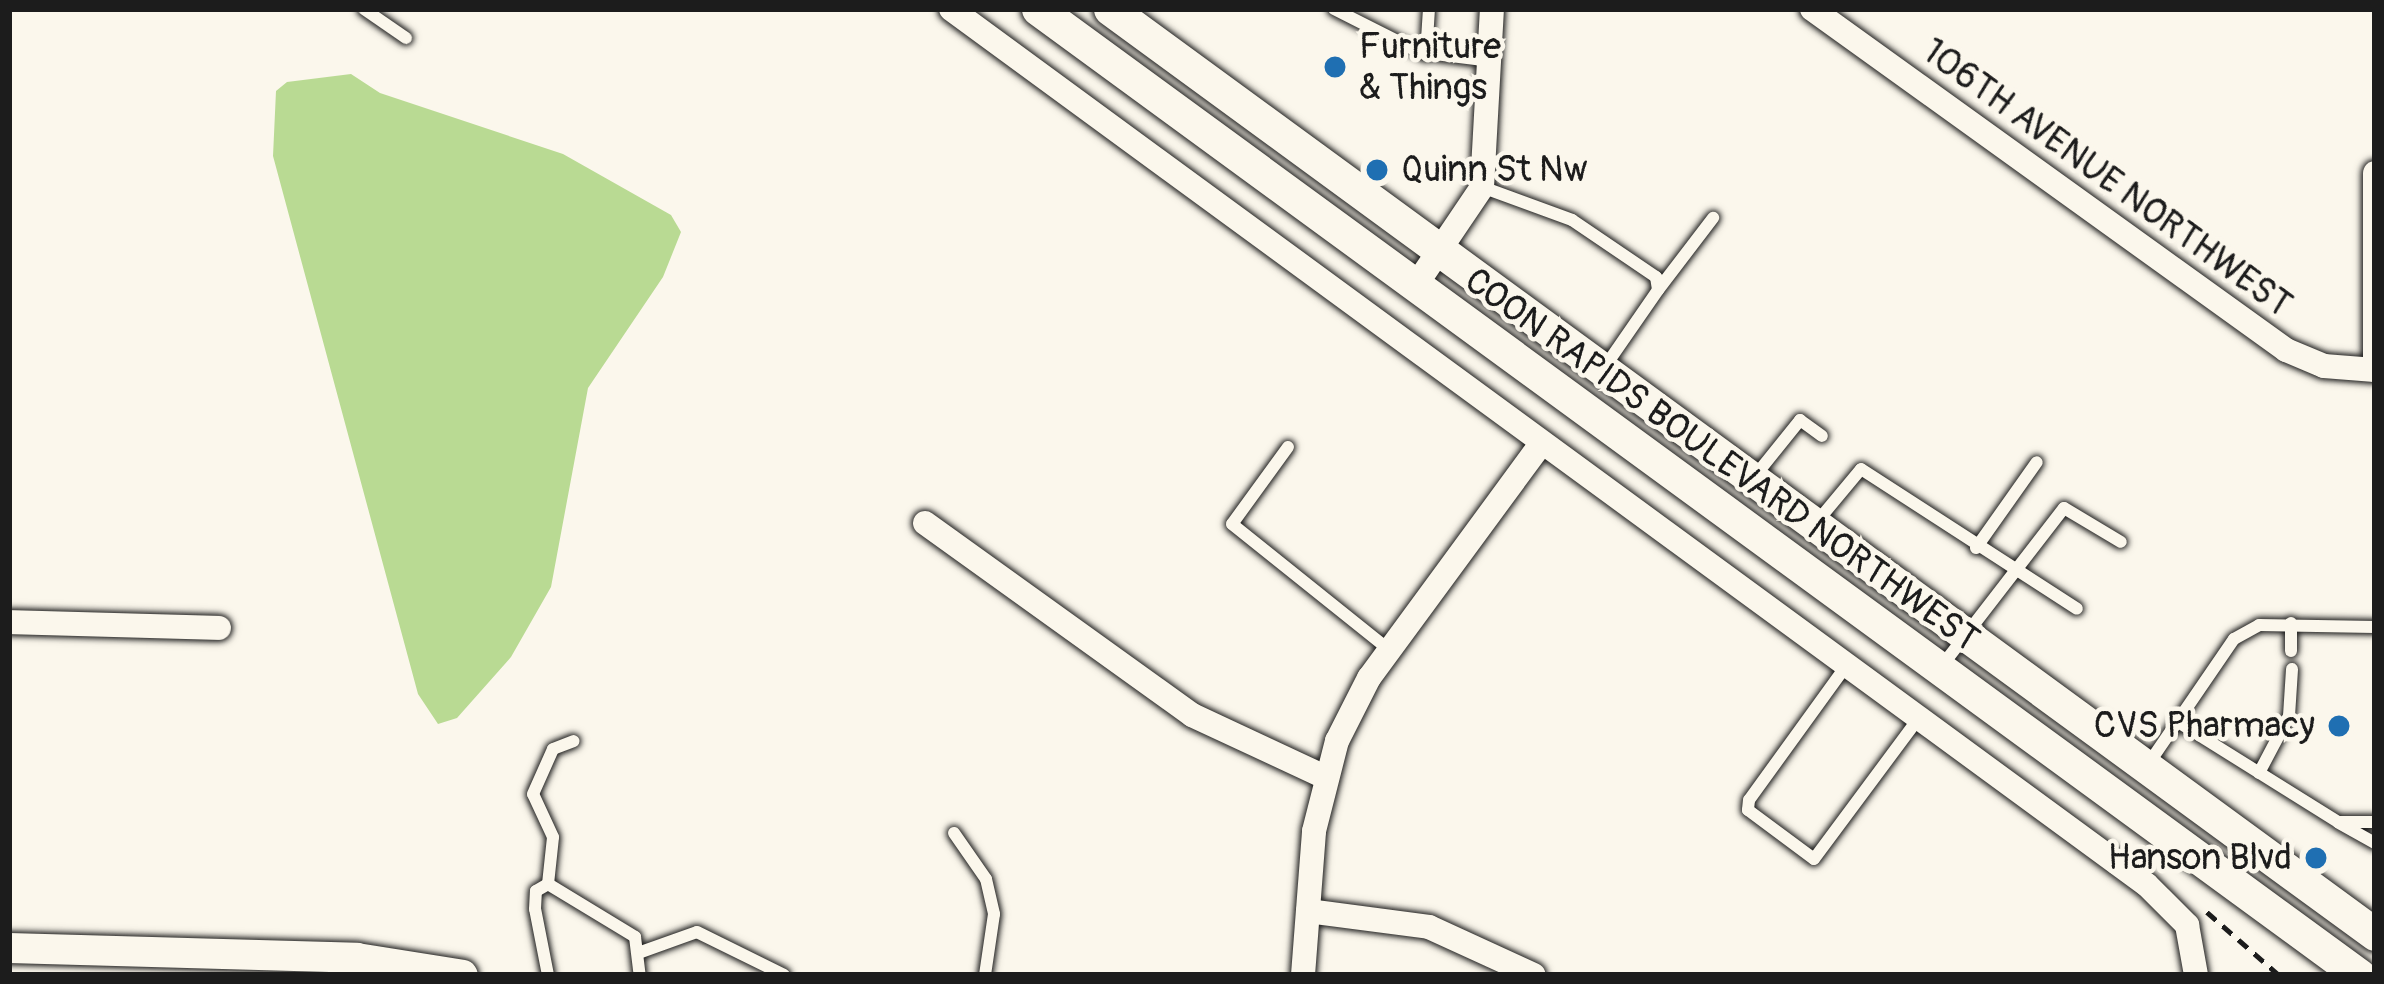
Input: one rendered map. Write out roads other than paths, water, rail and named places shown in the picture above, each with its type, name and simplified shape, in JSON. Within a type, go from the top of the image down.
[{"type":"main road","name":"COON RAPIDS BOULEVARD NORTHWEST","points":[[1038,9],[1940,668],[2338,969]]},
{"type":"main road","name":"COON RAPIDS BOULEVARD NORTHWEST","points":[[1110,9],[1606,365],[1965,634],[2361,918],[2375,934]]},
{"type":"street","points":[[951,9],[2167,901],[2187,925],[2196,975]]},
{"type":"street","points":[[1416,285],[1482,187],[1492,9]]},
{"type":"street","name":"106TH AVENUE NORTHWEST","points":[[1812,9],[2286,350],[2324,366],[2375,370]]},
{"type":"street","points":[[2375,173],[2375,370]]},
{"type":"street","points":[[1303,975],[1325,777],[1353,707],[1389,650],[1540,444]]},
{"type":"street","points":[[925,523],[1192,716],[1325,777]]},
{"type":"street","points":[[9,622],[219,628]]},
{"type":"street","points":[[1308,910],[1442,931],[1534,975]]},
{"type":"street","points":[[9,948],[231,964],[357,958],[463,975]]},
{"type":"lane","points":[[364,9],[406,38]]},
{"type":"lane","points":[[1334,9],[1426,55],[1491,62]]},
{"type":"lane","points":[[1426,55],[1429,9]]},
{"type":"lane","points":[[1482,187],[1572,220],[1656,277],[1658,290]]},
{"type":"lane","points":[[1606,365],[1713,218]]},
{"type":"lane","points":[[1754,477],[1800,420],[1822,436]]},
{"type":"lane","points":[[1288,446],[1232,524],[1389,650]]},
{"type":"lane","points":[[1976,548],[2037,462]]},
{"type":"lane","points":[[1815,524],[1861,469],[1976,548],[2077,609]]},
{"type":"lane","points":[[1940,668],[2064,508],[2121,542]]},
{"type":"lane","points":[[2291,623],[2291,651]]},
{"type":"lane","points":[[2146,766],[2234,639],[2259,625],[2375,627]]},
{"type":"lane","points":[[1846,666],[1749,800],[1748,810],[1814,859],[1918,719]]},
{"type":"lane","points":[[2260,773],[2289,716],[2292,669]]},
{"type":"lane","points":[[2178,722],[2375,843]]},
{"type":"lane","points":[[548,884],[554,837],[533,794],[553,749],[574,741]]},
{"type":"lane","points":[[2338,822],[2375,822]]},
{"type":"lane","points":[[954,833],[986,879],[994,914],[985,975]]},
{"type":"lane","points":[[548,884],[614,920],[641,952],[640,975]]},
{"type":"lane","points":[[548,884],[536,891],[535,909],[548,975]]},
{"type":"lane","points":[[641,952],[697,932],[784,975]]},
{"type":"place","name":"Furniture & Things","points":[[1335,67]]},
{"type":"place","name":"Quinn St Nw","points":[[1377,170]]},
{"type":"place","name":"CVS Pharmacy","points":[[2339,726]]},
{"type":"place","name":"Hanson Blvd","points":[[2316,858]]}]
